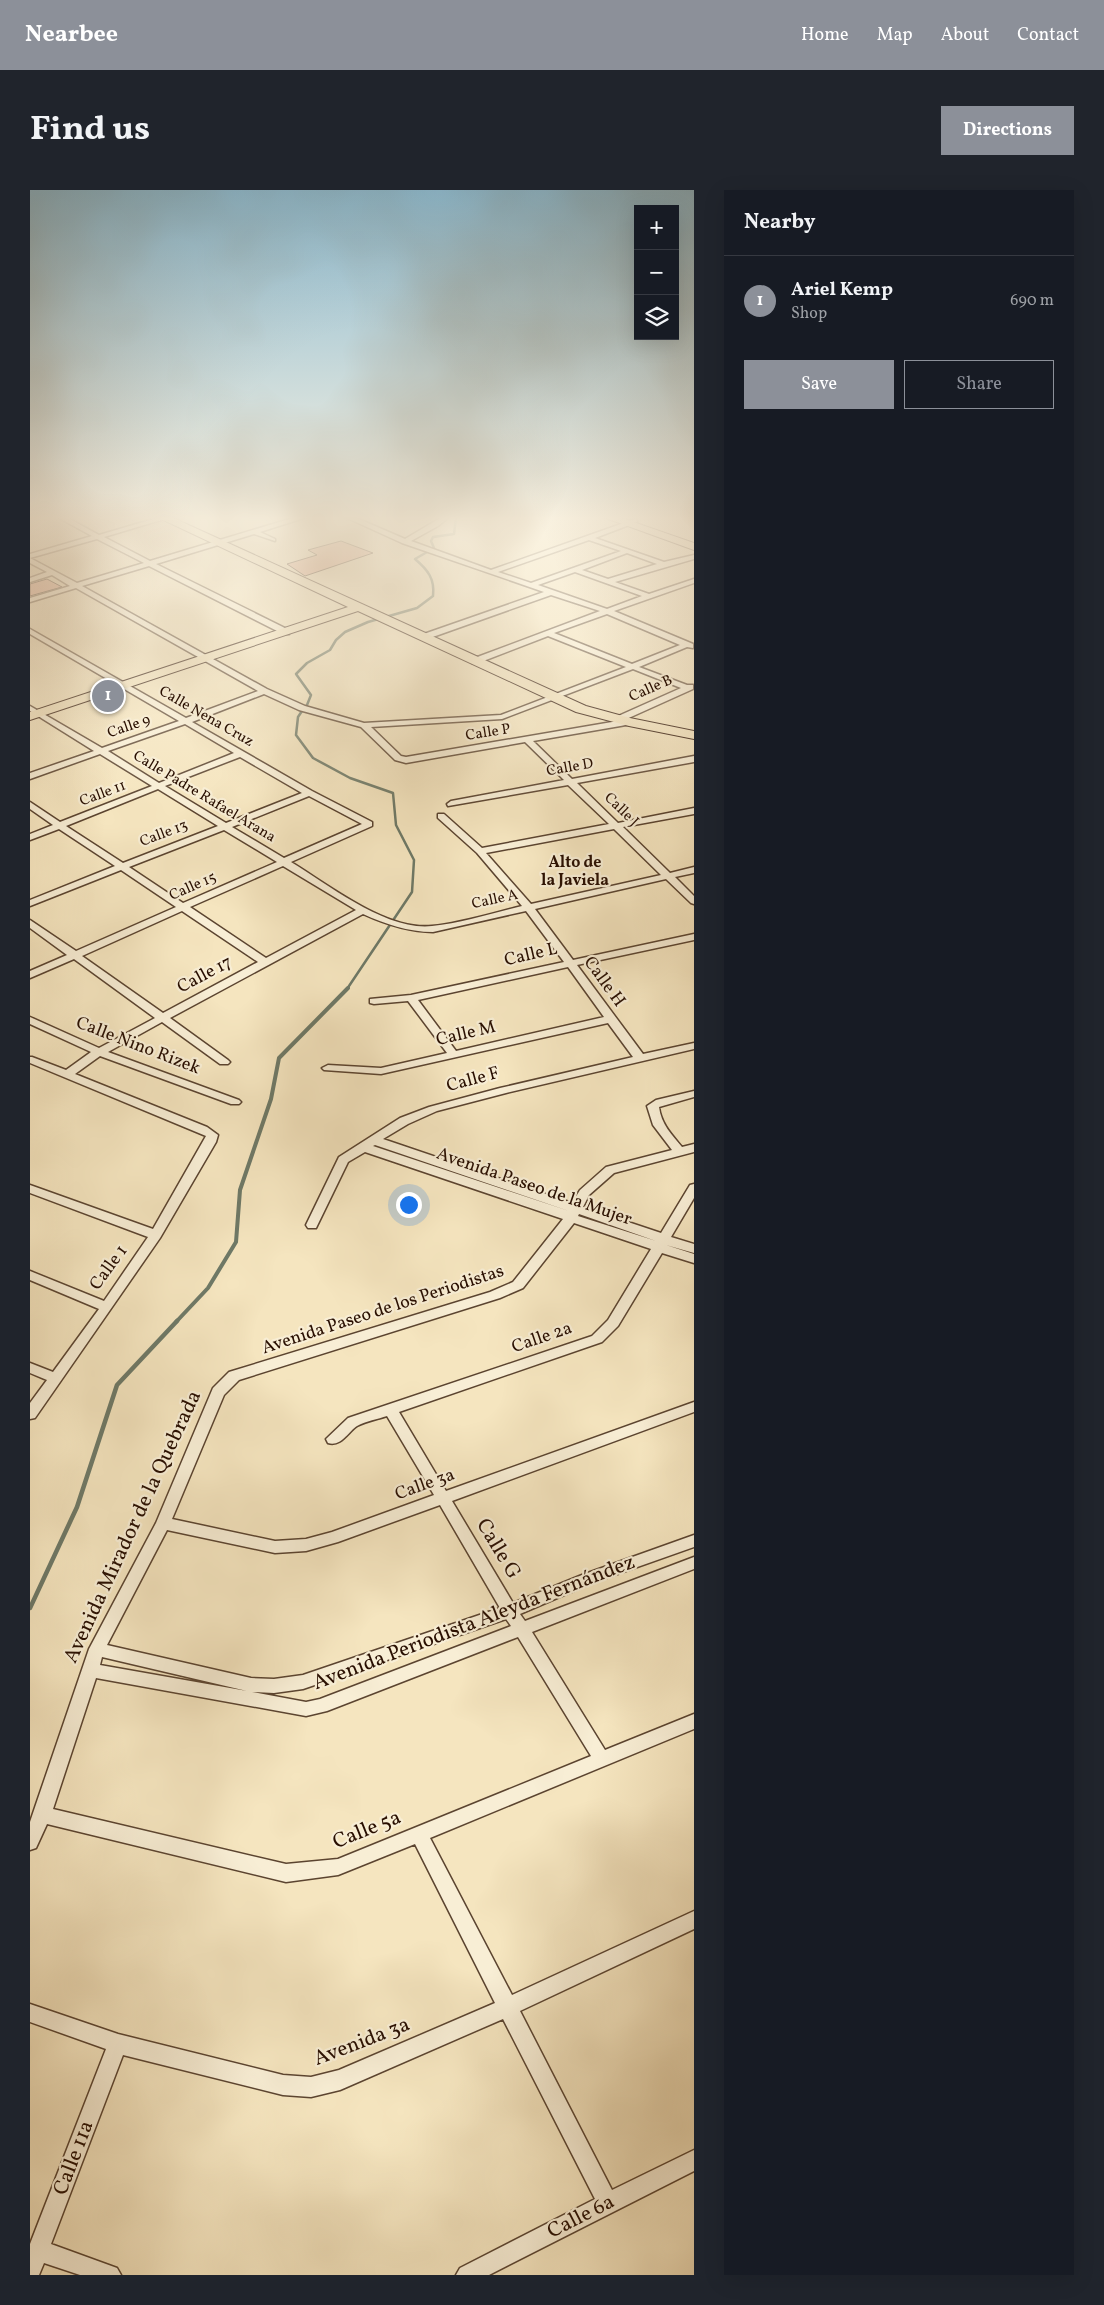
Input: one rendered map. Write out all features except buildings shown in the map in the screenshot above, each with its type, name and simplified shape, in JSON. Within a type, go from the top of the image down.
[{"type":"main road","points":[[33,712],[124,685],[338,614]]},
{"type":"main road","points":[[375,614],[555,698],[581,708],[692,736]]},
{"type":"street","points":[[127,614],[264,691],[302,708],[364,725],[502,717],[555,698],[686,645],[694,636]]},
{"type":"street","points":[[251,614],[286,632]]},
{"type":"street","points":[[424,637],[489,614]]},
{"type":"street","points":[[475,661],[599,614]]},
{"type":"street","points":[[615,614],[686,645]]},
{"type":"street","name":"Calle Nena Cruz","points":[[30,631],[309,793],[369,824]]},
{"type":"street","points":[[549,634],[633,667],[690,686]]},
{"type":"street","name":"Calle B","points":[[624,720],[690,686]]},
{"type":"street","name":"Calle 9","points":[[30,776],[186,721],[264,691]]},
{"type":"street","name":"Calle Padre Rafael Arana","points":[[33,712],[161,786],[363,910]]},
{"type":"street","name":"Calle P","points":[[364,725],[402,760],[528,740],[624,720]]},
{"type":"street","name":"Calle J","points":[[528,740],[694,901]]},
{"type":"street","name":"Calle 11","points":[[30,837],[242,753]]},
{"type":"street","name":"Calle D","points":[[452,804],[694,759]]},
{"type":"street","name":"Calle 13","points":[[30,903],[309,793]]},
{"type":"street","points":[[30,805],[119,867],[185,907],[266,963]]},
{"type":"street","points":[[480,851],[694,811]]},
{"type":"street","name":"Calle H","points":[[440,816],[480,851],[529,908],[640,1058]]},
{"type":"street","name":"Calle 15","points":[[30,976],[369,824]]},
{"type":"street","name":"Calle A","points":[[363,910],[386,921],[421,929],[529,908],[694,870]]},
{"type":"street","name":"Calle 17","points":[[66,1075],[99,1052],[363,910]]},
{"type":"street","points":[[30,923],[224,1062]]},
{"type":"street","name":"Calle L","points":[[374,1002],[411,998],[694,937]]},
{"type":"street","points":[[411,998],[454,1055]]},
{"type":"street","name":"Calle M","points":[[328,1068],[381,1071],[611,1019]]},
{"type":"street","name":"Calle Nino Rizek","points":[[30,1020],[99,1052],[235,1102]]},
{"type":"street","name":"Calle F","points":[[312,1225],[343,1160],[404,1120],[433,1108],[694,1046]]},
{"type":"street","points":[[32,1060],[66,1075]]},
{"type":"street","name":"Calle 1","points":[[30,1274],[108,1307],[156,1235],[210,1142],[212,1135],[66,1075]]},
{"type":"street","points":[[679,1151],[658,1125],[653,1114],[653,1106],[660,1102],[694,1094]]},
{"type":"street","name":"Avenida Paseo de la Mujer","points":[[368,1144],[660,1243],[694,1259]]},
{"type":"street","name":"Avenida Paseo de los Periodistas","points":[[234,1376],[495,1295],[518,1286],[574,1214],[584,1193],[610,1170],[694,1148]]},
{"type":"street","name":"Calle 2a","points":[[333,1439],[354,1422],[597,1339],[613,1323],[694,1188]]},
{"type":"street","points":[[30,1189],[156,1235]]},
{"type":"street","name":"Avenida Paseo de la Mujer","points":[[660,1243],[694,1249]]},
{"type":"street","points":[[30,1414],[108,1307]]},
{"type":"street","points":[[30,1368],[55,1378]]},
{"type":"street","name":"Avenida Mirador de la Quebrada","points":[[30,1842],[42,1815],[97,1649],[163,1523],[218,1392],[234,1376]]},
{"type":"street","name":"Calle 3a","points":[[163,1523],[274,1547],[306,1545],[333,1538],[694,1407]]},
{"type":"street","name":"Calle G","points":[[391,1410],[510,1611],[602,1759]]},
{"type":"street","name":"Avenida Periodista Aleyda Fernández","points":[[97,1649],[251,1685],[274,1686],[303,1682],[510,1611],[587,1579],[694,1541]]},
{"type":"street","name":"Avenida Periodista Aleyda Fernández","points":[[90,1670],[306,1708],[320,1706],[694,1563]]},
{"type":"street","name":"Calle 5a","points":[[42,1815],[286,1873],[338,1867],[694,1721]]},
{"type":"street","points":[[419,1834],[608,2203]]},
{"type":"street","name":"Avenida 3a","points":[[30,2013],[118,2044],[283,2085],[311,2087],[340,2080],[508,2007],[694,1920]]},
{"type":"street","name":"Calle 11a","points":[[30,2272],[118,2044]]},
{"type":"street","name":"Calle 6a","points":[[467,2275],[694,2160]]},
{"type":"street","points":[[38,2250],[110,2275]]},
{"type":"waterway","points":[[307,705],[311,695],[296,674],[307,663],[330,650],[336,640],[345,632],[368,622],[395,614]]},
{"type":"waterway","points":[[302,711],[298,717],[296,735],[313,758],[350,778],[393,793],[396,825],[414,860],[412,892],[347,989]]},
{"type":"waterway","points":[[176,1322],[208,1288],[236,1242],[240,1190],[271,1099],[279,1058],[348,988]]},
{"type":"waterway","points":[[30,1608],[77,1507],[117,1385],[177,1321]]},
{"type":"place","name":"Ariel Kemp","points":[[108,696]]},
{"type":"district","name":"Alto de la Javiela","points":[[575,872]]}]
